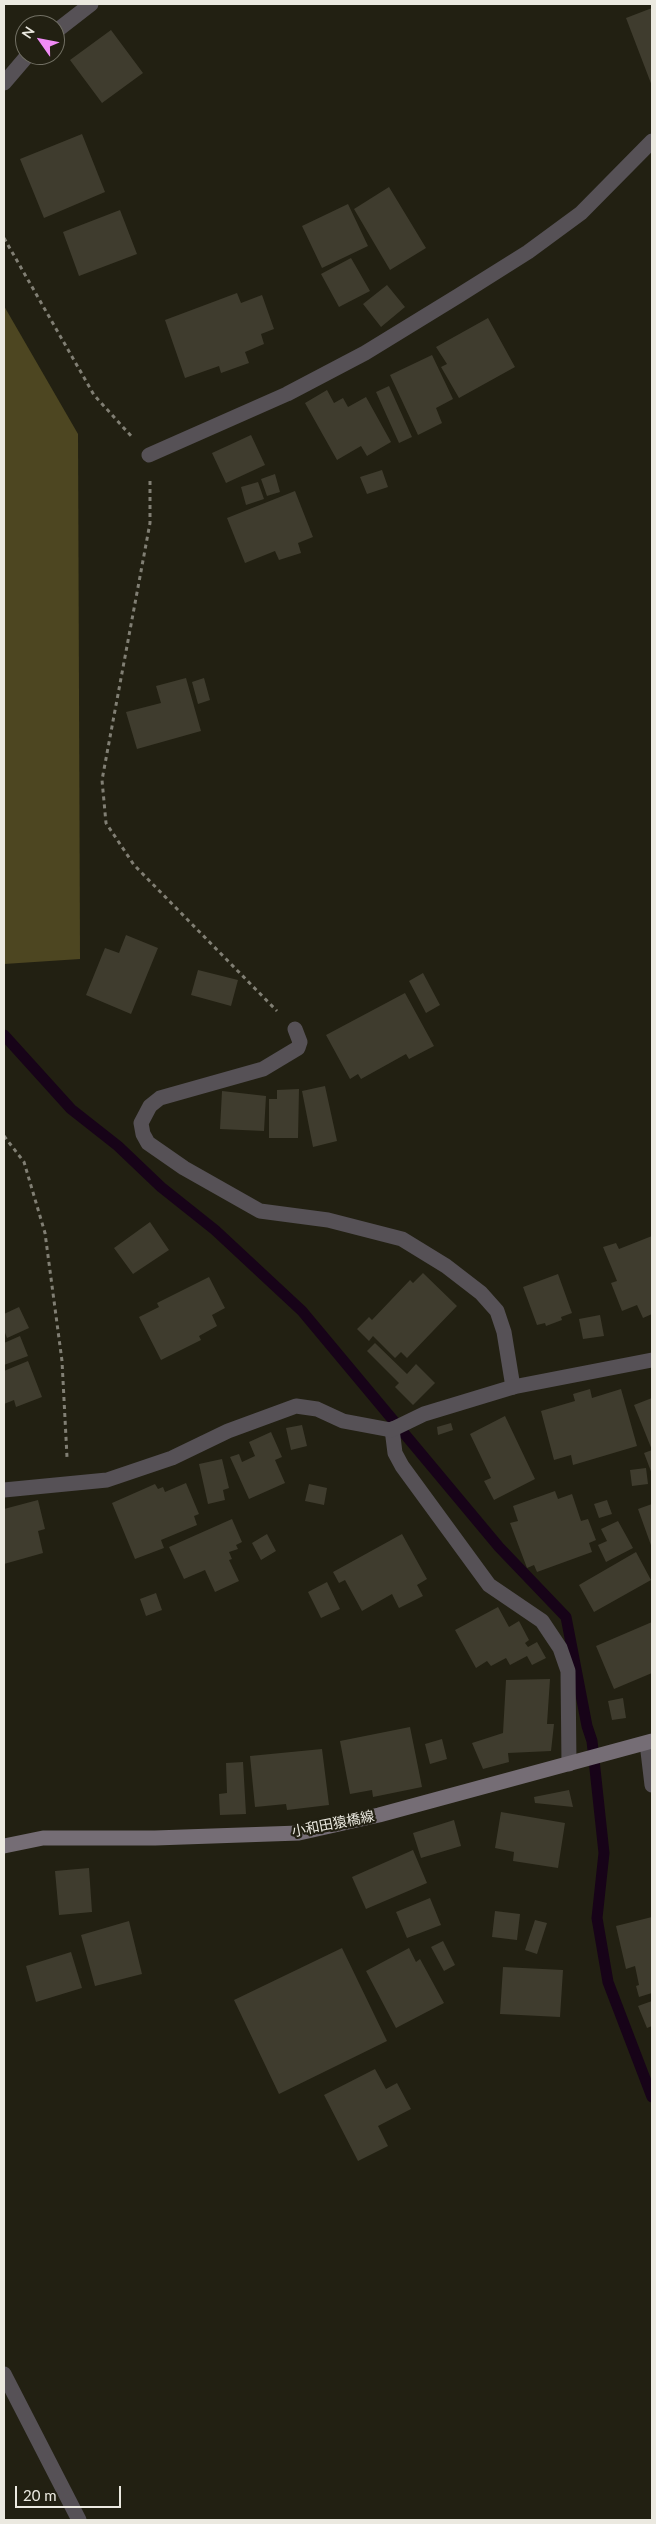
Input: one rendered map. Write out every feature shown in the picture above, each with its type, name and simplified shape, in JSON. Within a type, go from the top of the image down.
[{"type":"main road","name":"小和田猿橋線","points":[[4,1846],[43,1838],[155,1838],[299,1833],[379,1815],[649,1742]]},
{"type":"street","points":[[65,24],[90,4]]},
{"type":"street","points":[[4,83],[19,65]]},
{"type":"street","points":[[149,455],[287,394],[365,353],[458,296],[528,252],[581,213],[652,141]]},
{"type":"street","points":[[295,1029],[300,1042],[298,1048],[263,1069],[160,1098],[150,1106],[141,1122],[142,1134],[148,1143],[184,1168],[260,1211],[328,1220],[402,1239],[446,1266],[481,1293],[496,1311],[504,1332],[513,1387]]},
{"type":"street","points":[[4,1490],[107,1480],[172,1458],[228,1430],[296,1406],[317,1409],[343,1421],[393,1429],[424,1414],[513,1387],[652,1360]]},
{"type":"street","points":[[393,1429],[395,1453],[402,1466],[489,1585],[542,1621],[560,1648],[568,1671],[569,1764]]},
{"type":"street","points":[[649,1742],[652,1785]]},
{"type":"street","points":[[4,2374],[79,2520]]},
{"type":"path","points":[[4,238],[94,395],[149,455],[150,523],[102,780],[106,823],[134,865],[295,1029]]},
{"type":"path","points":[[4,1136],[24,1162],[45,1233],[62,1361],[68,1483]]},
{"type":"shaded area","points":[[4,306],[78,434],[80,959],[4,964]]},
{"type":"building","points":[[652,8],[652,86],[626,18]]},
{"type":"building","points":[[111,30],[143,73],[102,103],[70,60]]},
{"type":"building","points":[[82,134],[105,192],[44,218],[20,159]]},
{"type":"building","points":[[389,187],[426,248],[390,270],[354,209]]},
{"type":"building","points":[[348,204],[368,246],[322,268],[302,226]]},
{"type":"building","points":[[120,210],[137,254],[79,276],[63,232]]},
{"type":"building","points":[[351,258],[370,291],[339,307],[321,274]]},
{"type":"building","points":[[387,285],[405,307],[381,327],[363,304]]},
{"type":"building","points":[[237,293],[241,303],[262,295],[274,329],[261,334],[264,344],[245,352],[249,363],[221,373],[219,366],[185,378],[165,320]]},
{"type":"building","points":[[488,318],[515,367],[459,398],[441,367],[447,364],[436,347]]},
{"type":"building","points":[[432,355],[453,399],[436,408],[442,423],[418,435],[390,375]]},
{"type":"building","points":[[389,386],[412,437],[399,443],[376,392]]},
{"type":"building","points":[[327,390],[334,403],[343,398],[348,407],[366,397],[391,442],[367,456],[361,446],[337,460],[305,403]]},
{"type":"building","points":[[251,435],[265,465],[226,483],[212,453]]},
{"type":"building","points":[[382,470],[388,487],[367,494],[360,477]]},
{"type":"building","points":[[275,474],[280,492],[267,496],[261,479]]},
{"type":"building","points":[[258,482],[264,499],[246,505],[241,487]]},
{"type":"building","points":[[295,491],[313,537],[298,543],[301,553],[279,560],[275,551],[245,563],[227,518]]},
{"type":"building","points":[[186,678],[201,731],[137,749],[126,712],[161,703],[156,686]]},
{"type":"building","points":[[204,678],[210,700],[198,704],[192,682]]},
{"type":"building","points":[[126,935],[158,948],[131,1014],[86,995],[105,948],[119,953]]},
{"type":"building","points":[[198,970],[238,980],[231,1006],[191,995]]},
{"type":"building","points":[[423,973],[440,1005],[426,1013],[409,981]]},
{"type":"building","points":[[405,993],[434,1046],[409,1059],[406,1054],[361,1079],[358,1074],[350,1079],[326,1035]]},
{"type":"building","points":[[325,1086],[337,1141],[313,1147],[302,1091]]},
{"type":"building","points":[[299,1089],[298,1138],[269,1138],[269,1099],[277,1099],[277,1090]]},
{"type":"building","points":[[222,1091],[266,1096],[264,1131],[220,1129]]},
{"type":"building","points":[[150,1222],[169,1250],[133,1274],[114,1248]]},
{"type":"building","points":[[652,1236],[652,1314],[643,1318],[637,1305],[622,1311],[611,1283],[617,1281],[603,1247],[616,1243],[619,1249]]},
{"type":"building","points":[[423,1273],[457,1306],[407,1358],[401,1352],[395,1358],[373,1336],[369,1341],[357,1329],[369,1317],[372,1320],[410,1280],[413,1283]]},
{"type":"building","points":[[558,1274],[572,1313],[561,1317],[562,1320],[546,1326],[545,1323],[537,1325],[523,1287]]},
{"type":"building","points":[[209,1277],[225,1308],[212,1315],[217,1326],[199,1336],[201,1340],[161,1360],[139,1317],[159,1307],[157,1303]]},
{"type":"building","points":[[19,1307],[29,1328],[7,1338],[4,1330],[4,1314]]},
{"type":"building","points":[[600,1315],[604,1336],[583,1339],[579,1319]]},
{"type":"building","points":[[20,1336],[28,1356],[4,1365],[4,1343]]},
{"type":"building","points":[[375,1343],[407,1374],[416,1364],[435,1383],[413,1405],[395,1387],[399,1383],[367,1351]]},
{"type":"building","points":[[28,1361],[42,1397],[16,1407],[14,1400],[4,1404],[4,1371]]},
{"type":"building","points":[[590,1389],[592,1398],[621,1389],[637,1446],[573,1465],[571,1455],[554,1460],[541,1411],[575,1401],[573,1394]]},
{"type":"building","points":[[652,1398],[652,1450],[634,1405]]},
{"type":"building","points":[[505,1416],[535,1479],[494,1500],[484,1481],[491,1478],[470,1434]]},
{"type":"building","points":[[451,1423],[453,1430],[438,1435],[437,1427]]},
{"type":"building","points":[[302,1425],[307,1446],[291,1450],[286,1428]]},
{"type":"building","points":[[271,1432],[282,1457],[275,1460],[285,1483],[249,1499],[230,1457],[239,1454],[242,1462],[255,1456],[249,1442]]},
{"type":"building","points":[[652,1450],[652,1474],[644,1453]]},
{"type":"building","points":[[222,1459],[229,1488],[223,1490],[225,1500],[208,1504],[199,1464]]},
{"type":"building","points":[[646,1468],[648,1484],[632,1486],[630,1470]]},
{"type":"building","points":[[186,1483],[199,1514],[194,1516],[197,1525],[161,1540],[164,1548],[135,1559],[112,1503],[155,1484],[158,1489],[163,1487],[165,1492]]},
{"type":"building","points":[[309,1484],[327,1488],[324,1505],[305,1501]]},
{"type":"building","points":[[555,1491],[558,1499],[572,1494],[581,1521],[588,1519],[596,1540],[589,1543],[592,1552],[537,1572],[534,1565],[527,1568],[510,1523],[518,1521],[513,1506]]},
{"type":"building","points":[[38,1500],[45,1529],[38,1531],[43,1553],[4,1564],[4,1509]]},
{"type":"building","points":[[607,1500],[612,1514],[599,1518],[594,1504]]},
{"type":"building","points":[[652,1504],[652,1548],[638,1509]]},
{"type":"building","points":[[232,1519],[242,1542],[236,1545],[238,1549],[229,1552],[232,1559],[229,1560],[239,1581],[215,1592],[205,1570],[184,1579],[169,1547]]},
{"type":"building","points":[[618,1521],[633,1548],[606,1562],[598,1545],[607,1541],[601,1529]]},
{"type":"building","points":[[267,1534],[276,1551],[261,1560],[252,1543]]},
{"type":"building","points":[[402,1534],[427,1579],[417,1585],[423,1596],[399,1608],[392,1594],[362,1611],[345,1580],[339,1583],[333,1572]]},
{"type":"building","points":[[636,1552],[651,1580],[594,1612],[579,1585]]},
{"type":"building","points":[[327,1582],[340,1609],[321,1618],[308,1592]]},
{"type":"building","points":[[156,1593],[162,1610],[146,1616],[140,1599]]},
{"type":"building","points":[[498,1607],[509,1627],[519,1621],[529,1640],[525,1643],[528,1647],[537,1642],[546,1658],[532,1665],[527,1656],[510,1665],[506,1658],[491,1666],[487,1661],[476,1668],[455,1630]]},
{"type":"building","points":[[652,1622],[652,1673],[614,1689],[596,1646]]},
{"type":"building","points":[[550,1679],[547,1724],[554,1724],[551,1751],[508,1753],[509,1762],[483,1769],[472,1743],[503,1733],[506,1680]]},
{"type":"building","points":[[623,1698],[626,1718],[612,1720],[608,1701]]},
{"type":"building","points":[[410,1727],[422,1787],[373,1797],[372,1790],[350,1794],[340,1741]]},
{"type":"building","points":[[442,1739],[447,1759],[430,1764],[425,1744]]},
{"type":"building","points":[[322,1749],[329,1805],[287,1810],[286,1804],[255,1807],[250,1756]]},
{"type":"building","points":[[243,1762],[246,1814],[220,1815],[219,1794],[227,1793],[226,1763]]},
{"type":"building","points":[[569,1790],[573,1807],[535,1803],[534,1797]]},
{"type":"building","points":[[501,1812],[565,1823],[558,1868],[513,1861],[514,1852],[495,1848]]},
{"type":"building","points":[[454,1820],[461,1846],[421,1858],[413,1833]]},
{"type":"building","points":[[413,1850],[427,1883],[366,1909],[352,1877]]},
{"type":"building","points":[[89,1868],[92,1912],[59,1915],[55,1871]]},
{"type":"building","points":[[430,1898],[441,1925],[407,1938],[396,1912]]},
{"type":"building","points":[[495,1911],[520,1914],[517,1940],[492,1937]]},
{"type":"building","points":[[652,1917],[652,1993],[639,1997],[636,1986],[639,1985],[635,1966],[626,1969],[616,1926]]},
{"type":"building","points":[[535,1920],[547,1923],[537,1954],[525,1950]]},
{"type":"building","points":[[129,1921],[142,1974],[95,1986],[81,1935]]},
{"type":"building","points":[[443,1941],[455,1965],[444,1971],[431,1947]]},
{"type":"building","points":[[342,1948],[387,2041],[279,2094],[234,2000]]},
{"type":"building","points":[[409,1948],[416,1962],[420,1959],[444,2003],[396,2028],[366,1971]]},
{"type":"building","points":[[71,1952],[82,1988],[36,2002],[26,1966]]},
{"type":"building","points":[[503,1967],[563,1970],[560,2017],[500,2014]]},
{"type":"building","points":[[652,2001],[652,2026],[647,2028],[638,2006]]},
{"type":"building","points":[[375,2069],[386,2089],[397,2083],[411,2109],[378,2126],[388,2146],[358,2161],[324,2095]]},
{"type":"waterway","points":[[4,1035],[71,1109],[118,1146],[161,1187],[215,1230],[302,1311],[499,1547],[566,1617],[587,1726],[592,1741],[604,1853],[597,1918],[608,1982],[652,2097]]}]
